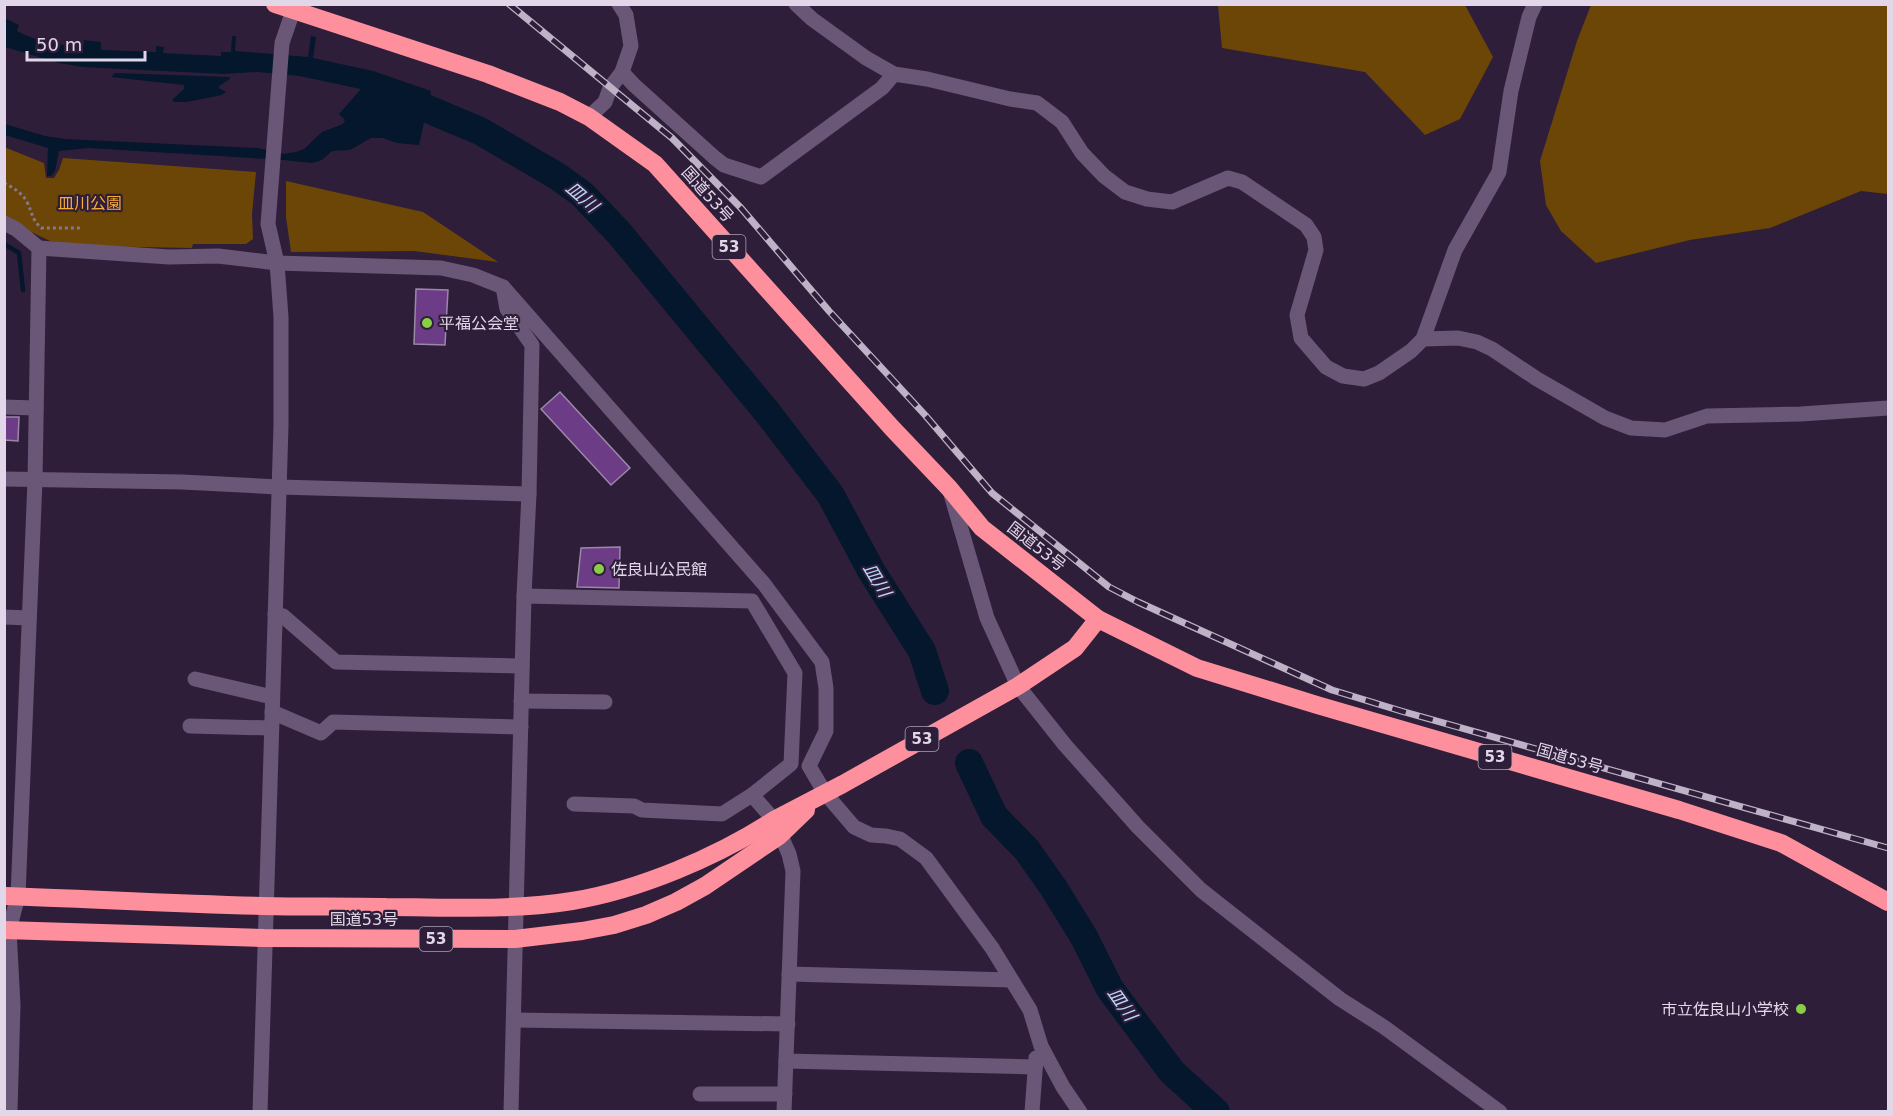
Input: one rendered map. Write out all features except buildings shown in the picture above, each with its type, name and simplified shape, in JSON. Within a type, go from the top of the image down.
[{"type":"highway","name":"国道53号","points":[[275,4],[488,74],[560,102],[589,117],[655,164],[892,428],[949,488],[982,528],[1098,619],[1197,668],[1679,810],[1781,843],[1888,902]]},
{"type":"highway","name":"国道53号","points":[[7,930],[264,938],[515,939],[614,925],[646,915],[705,886],[776,828],[825,793],[1010,690],[1075,648],[1098,619]]},
{"type":"highway","name":"国道53号","points":[[11,896],[265,906],[516,908],[574,901],[640,884],[751,835],[776,828]]},
{"type":"street","points":[[589,117],[605,102],[610,88],[622,72],[631,46],[626,15],[619,4]]},
{"type":"street","points":[[796,4],[812,19],[866,58],[894,74],[1037,103],[1062,122],[1082,153],[1104,176],[1125,192],[1147,199],[1172,202],[1228,178],[1242,182],[1306,225],[1314,237],[1316,250],[1297,315],[1301,338],[1326,368],[1343,376],[1364,379],[1411,351],[1423,339],[1455,250],[1499,172],[1511,91],[1529,17],[1535,4]]},
{"type":"street","points":[[260,1112],[281,426],[277,263],[268,224],[282,43],[293,11]]},
{"type":"street","points":[[622,72],[724,165],[761,177],[882,88],[894,74]]},
{"type":"street","points":[[4,223],[16,229],[39,248],[169,257],[218,256],[277,263],[441,268],[473,275],[503,287],[764,584],[822,662],[826,688],[826,731],[809,766],[825,793],[854,827],[871,835],[900,839],[926,858],[992,948],[1030,1010],[1041,1047],[1063,1088],[1080,1112]]},
{"type":"street","points":[[10,1112],[7,930],[29,618],[35,480],[39,248]]},
{"type":"street","points":[[503,287],[507,309],[532,345],[511,1112]]},
{"type":"street","points":[[1423,339],[1458,339],[1477,342],[1605,418],[1631,428],[1665,430],[1707,416],[1801,414],[1888,408]]},
{"type":"street","points":[[532,345],[551,341]]},
{"type":"street","points":[[4,407],[36,408]]},
{"type":"street","points":[[4,479],[182,482],[529,494]]},
{"type":"street","points":[[949,488],[1010,690],[1065,745],[1138,827],[1201,890],[1340,999],[1384,1027],[1500,1112]]},
{"type":"street","points":[[752,601],[764,584]]},
{"type":"street","points":[[524,597],[752,601]]},
{"type":"street","points":[[574,804],[634,806],[642,810],[722,814],[752,795],[791,764],[795,673],[752,601]]},
{"type":"street","points":[[275,614],[283,616],[336,662],[522,666]]},
{"type":"street","points":[[4,617],[29,618]]},
{"type":"street","points":[[195,679],[272,704],[321,733],[333,722],[521,726]]},
{"type":"street","points":[[521,700],[605,702]]},
{"type":"street","points":[[190,726],[271,728]]},
{"type":"street","points":[[752,795],[776,828],[789,854],[793,871],[784,1112]]},
{"type":"street","points":[[789,974],[1011,980]]},
{"type":"street","points":[[514,1020],[788,1024]]},
{"type":"street","points":[[1032,1112],[1036,1053],[1041,1047]]},
{"type":"street","points":[[786,1061],[1035,1067]]},
{"type":"street","points":[[700,1094],[785,1094]]},
{"type":"path","points":[[4,183],[21,193],[33,221],[41,228],[80,228]]},
{"type":"green space","points":[[1218,5],[1465,5],[1493,57],[1460,119],[1425,135],[1365,72],[1222,48]]},
{"type":"green space","points":[[1591,5],[1888,5],[1888,194],[1861,191],[1770,228],[1690,240],[1596,263],[1561,231],[1546,205],[1540,161],[1577,41]]},
{"type":"green space","name":"皿川公園","points":[[4,147],[44,163],[46,178],[54,178],[63,158],[256,172],[252,214],[253,239],[246,244],[193,244],[192,248],[81,246],[50,241],[5,216]]},
{"type":"green space","points":[[286,181],[423,212],[498,262],[414,251],[291,252],[286,217]]},
{"type":"water","points":[[4,18],[19,25],[17,31],[41,41],[83,47],[84,40],[101,42],[101,50],[156,52],[156,46],[164,47],[163,53],[221,56],[221,52],[231,52],[232,36],[236,36],[235,51],[308,57],[311,36],[316,37],[313,58],[373,71],[431,91],[419,145],[371,138],[350,150],[332,151],[322,160],[312,163],[89,148],[59,151],[55,171],[51,176],[47,176],[48,148],[5,135],[5,124],[45,136],[65,139],[258,148],[283,154],[304,149],[322,132],[343,124],[345,120],[339,114],[361,89],[299,76],[258,72],[224,74],[83,67],[59,63],[5,47]]},
{"type":"water","points":[[115,73],[230,77],[230,79],[219,86],[226,92],[222,95],[187,102],[174,102],[172,100],[184,89],[184,85],[111,77]]},
{"type":"waterway","name":"皿川","points":[[392,94],[480,131],[557,176],[582,194],[619,233],[767,412],[830,494],[872,572],[922,651],[935,691]]},
{"type":"waterway","points":[[4,244],[19,253],[23,290]]},
{"type":"waterway","name":"皿川","points":[[969,763],[994,816],[1027,850],[1053,887],[1084,937],[1110,989],[1172,1072],[1216,1112]]},
{"type":"railway","points":[[509,4],[672,138],[741,208],[829,311],[925,415],[992,493],[1109,587],[1332,690],[1888,848]]},
{"type":"place","name":"平福公会堂","points":[[427,323]]},
{"type":"place","name":"佐良山公民館","points":[[599,569]]},
{"type":"place","name":"市立佐良山小学校","points":[[1801,1009]]}]
